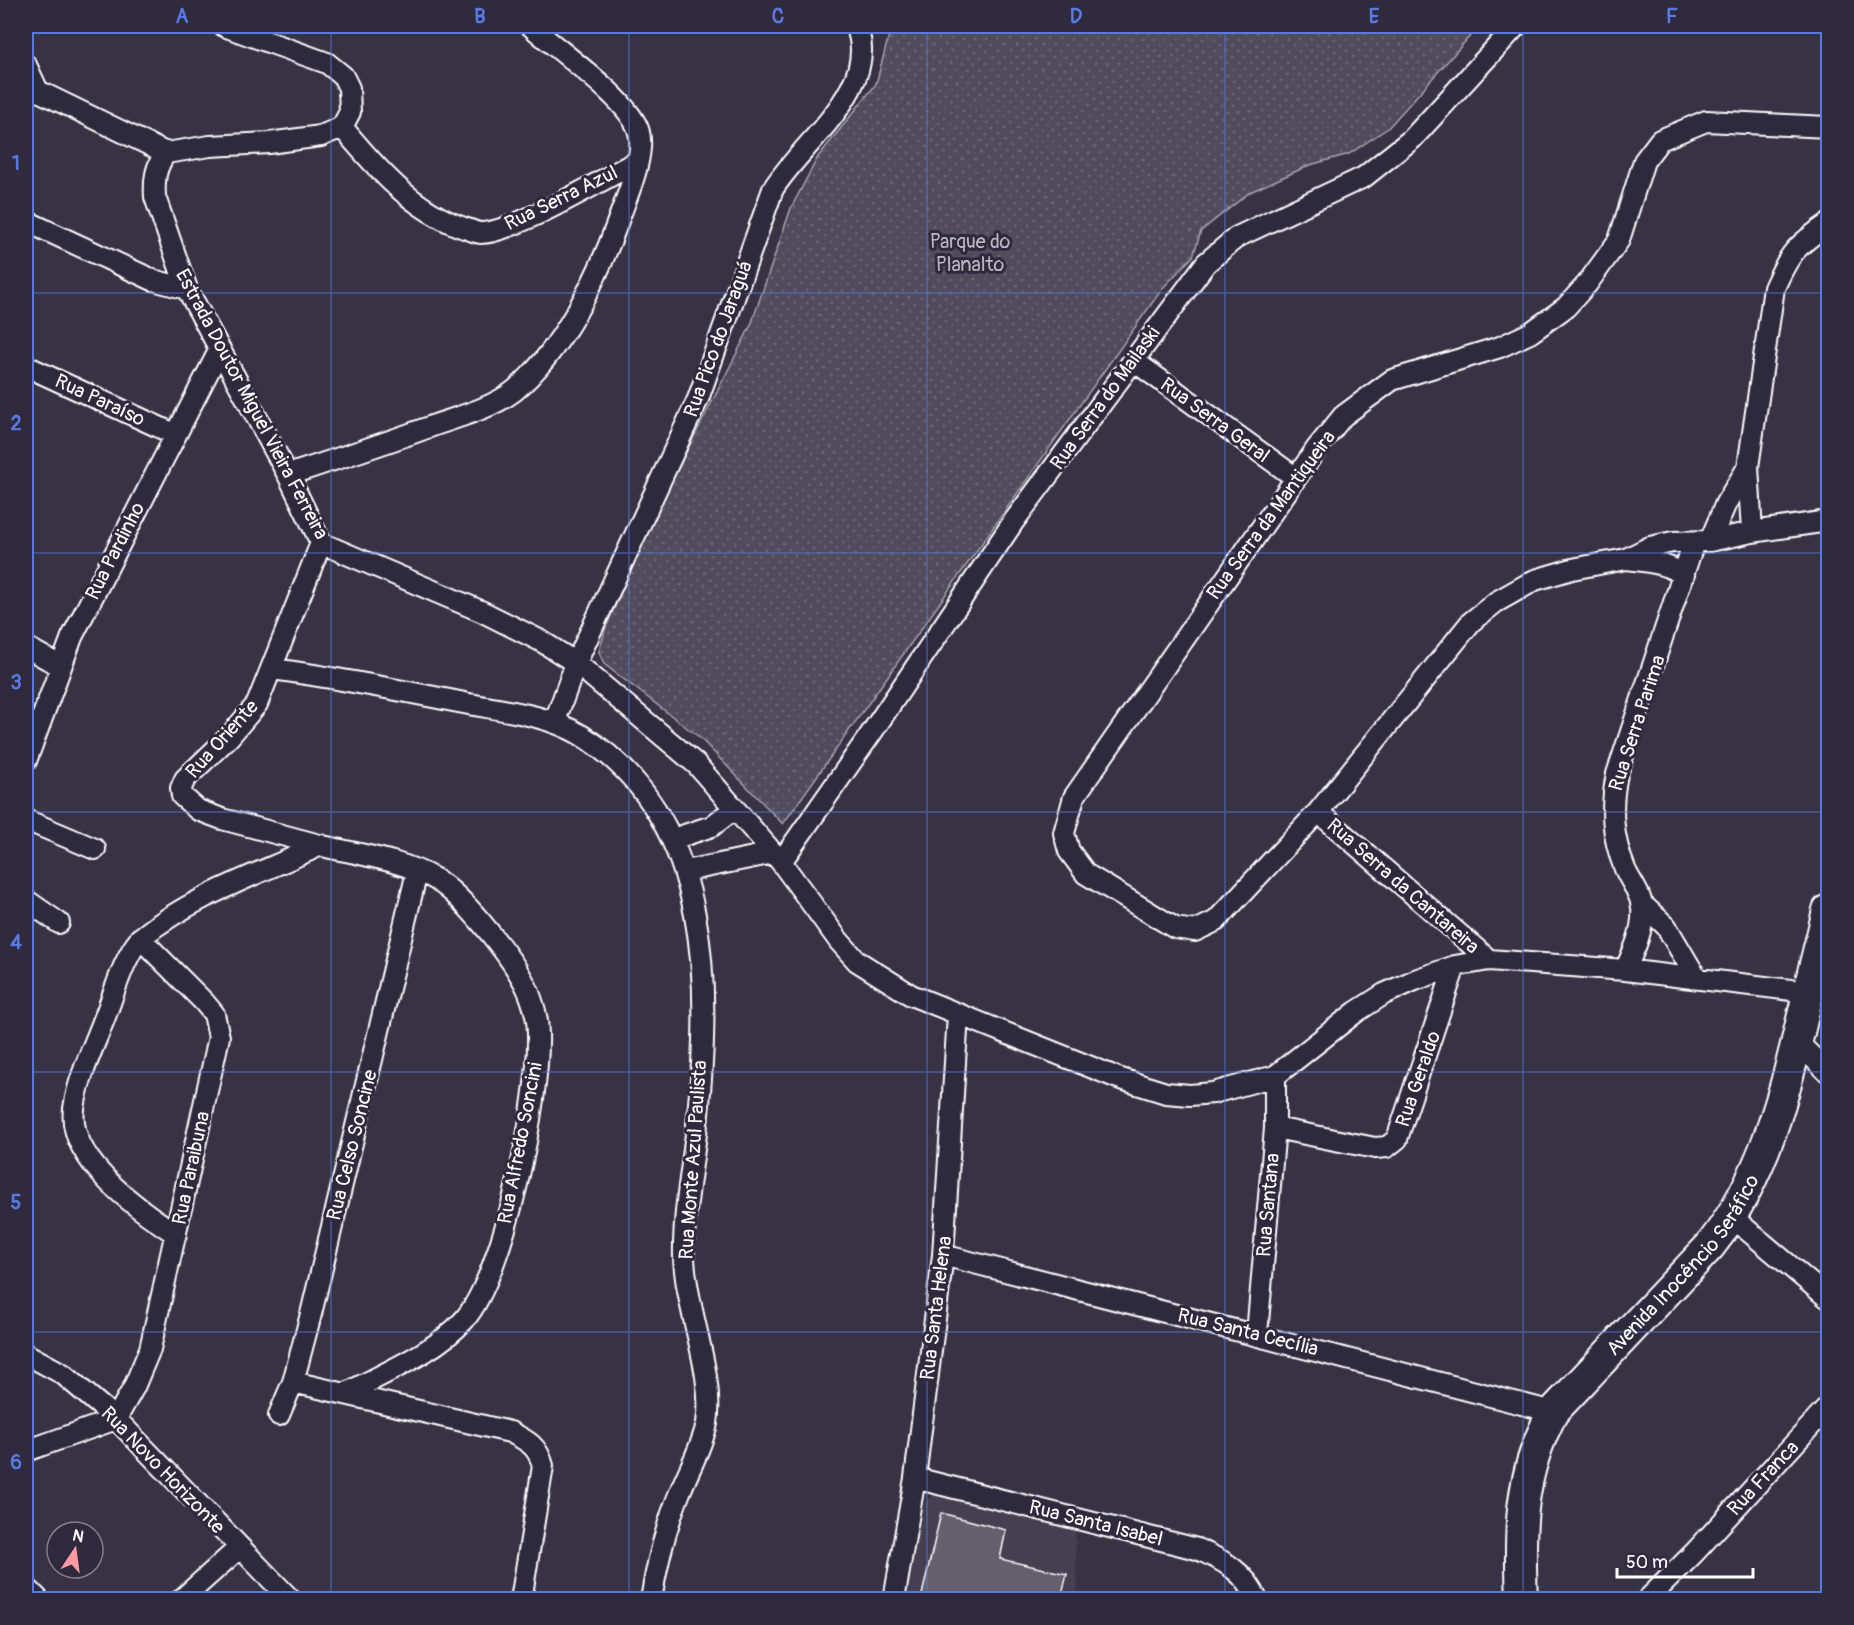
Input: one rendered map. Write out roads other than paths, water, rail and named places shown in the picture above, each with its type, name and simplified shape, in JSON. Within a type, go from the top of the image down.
[{"type":"main road","name":"Avenida Inocêncio Seráfico","points":[[1522,1599],[1521,1513],[1530,1463],[1539,1438],[1553,1412],[1710,1246],[1733,1218],[1766,1149],[1797,1042],[1828,910]]},
{"type":"street","points":[[26,65],[32,88],[166,153],[210,146],[300,141],[321,136],[342,127],[350,112],[348,88],[343,76],[327,63],[224,26]]},
{"type":"street","points":[[288,475],[471,413],[514,391],[548,355],[579,305],[612,239],[638,161],[639,131],[628,111],[531,26]]},
{"type":"street","name":"Rua Pico do Jaraguá","points":[[555,721],[576,663],[698,399],[773,189],[785,169],[840,106],[855,82],[863,45],[856,26]]},
{"type":"street","name":"Rua Serra do Mailaski","points":[[777,858],[870,735],[1014,521],[1206,263],[1237,237],[1364,177],[1412,139],[1516,26]]},
{"type":"street","name":"Rua Serra da Mantiqueira","points":[[1318,812],[1216,921],[1195,931],[1175,928],[1161,921],[1086,874],[1070,852],[1064,832],[1074,797],[1317,448],[1343,416],[1392,380],[1500,347],[1530,333],[1566,307],[1587,284],[1619,240],[1644,161],[1660,140],[1706,121],[1828,127]]},
{"type":"street","name":"Rua Serra Azul","points":[[342,127],[372,163],[410,198],[443,221],[480,233],[513,225],[638,161]]},
{"type":"street","name":"Estrada Doutor Miguel Vieira Ferreira","points":[[166,153],[159,161],[156,172],[155,197],[187,289],[288,475],[321,543],[483,612],[541,641],[576,663],[696,764],[777,858],[839,941],[857,961],[911,995],[1118,1078],[1166,1093],[1190,1095],[1213,1093],[1275,1076],[1356,1012],[1384,994],[1455,966],[1489,960],[1696,977],[1808,992]]},
{"type":"street","points":[[26,221],[153,280],[187,289]]},
{"type":"street","points":[[1752,532],[1748,467],[1774,288],[1786,261],[1797,246],[1828,224]]},
{"type":"street","name":"Rua Pardinho","points":[[26,761],[72,637],[174,434],[220,349]]},
{"type":"street","name":"Rua Serra Geral","points":[[1134,361],[1296,478]]},
{"type":"street","name":"Rua Paraíso","points":[[26,366],[174,434]]},
{"type":"street","name":"Rua Serra Parima","points":[[1696,977],[1666,926],[1641,903],[1617,849],[1612,825],[1612,801],[1617,774],[1684,575],[1748,467]]},
{"type":"street","points":[[1626,559],[1650,547],[1673,542],[1702,542],[1828,521]]},
{"type":"street","name":"Rua Oriente","points":[[321,543],[273,669],[257,704],[229,736],[185,779],[181,788],[182,796],[198,810],[321,845]]},
{"type":"street","points":[[1318,812],[1471,622],[1496,602],[1535,580],[1572,569],[1626,559],[1657,562],[1684,575]]},
{"type":"street","points":[[26,647],[60,666]]},
{"type":"street","name":"Rua Monte Azul Paulista","points":[[273,669],[555,721],[583,737],[609,756],[635,782],[673,839],[686,871],[703,971],[700,1088],[684,1257],[691,1318],[705,1374],[707,1423],[698,1452],[669,1519],[651,1599]]},
{"type":"street","points":[[673,839],[712,826],[734,809]]},
{"type":"street","name":"Rua Serra da Cantareira","points":[[1318,812],[1489,960]]},
{"type":"street","points":[[26,820],[95,849]]},
{"type":"street","points":[[176,1234],[140,1210],[81,1148],[74,1120],[74,1108],[84,1073],[126,962],[140,938],[200,900],[321,845]]},
{"type":"street","name":"Rua Alfredo Soncini","points":[[321,845],[417,872],[435,879],[449,890],[489,932],[515,969],[531,997],[538,1031],[538,1065],[529,1115],[501,1241],[490,1276],[479,1300],[445,1338],[345,1394]]},
{"type":"street","points":[[686,871],[777,858]]},
{"type":"street","name":"Rua Celso Soncine","points":[[279,1415],[293,1382],[417,872]]},
{"type":"street","points":[[26,900],[59,923]]},
{"type":"street","name":"Rua Serra Parima","points":[[1625,970],[1639,933],[1641,903]]},
{"type":"street","name":"Rua Paraibuna","points":[[116,1419],[134,1387],[150,1349],[217,1050],[218,1025],[204,1002],[140,938]]},
{"type":"street","name":"Rua Geraldo","points":[[1275,1128],[1375,1148],[1387,1148],[1397,1139],[1455,966]]},
{"type":"street","name":"Rua Santa Helena","points":[[894,1599],[915,1478],[943,1255],[958,1014]]},
{"type":"street","points":[[1797,1042],[1828,1072]]},
{"type":"street","name":"Rua Santana","points":[[1257,1334],[1275,1128],[1275,1076]]},
{"type":"street","points":[[1733,1218],[1828,1298]]},
{"type":"street","name":"Rua Santa Cecília","points":[[943,1255],[1553,1412]]},
{"type":"street","name":"Rua Novo Horizonte","points":[[26,1354],[63,1374],[116,1419],[291,1599]]},
{"type":"street","points":[[293,1382],[510,1432],[528,1440],[539,1450],[543,1466],[521,1599]]},
{"type":"street","name":"Rua Franca","points":[[1647,1599],[1702,1544],[1828,1407]]},
{"type":"street","points":[[26,1451],[116,1419]]},
{"type":"street","name":"Rua Santa Isabel","points":[[915,1478],[1197,1549],[1223,1560],[1242,1575],[1257,1599]]},
{"type":"street","points":[[182,1599],[239,1548]]},
{"type":"street","points":[[26,1587],[39,1599]]},
{"type":"park label","name":"Parque do Planalto","points":[[970,252]]}]
